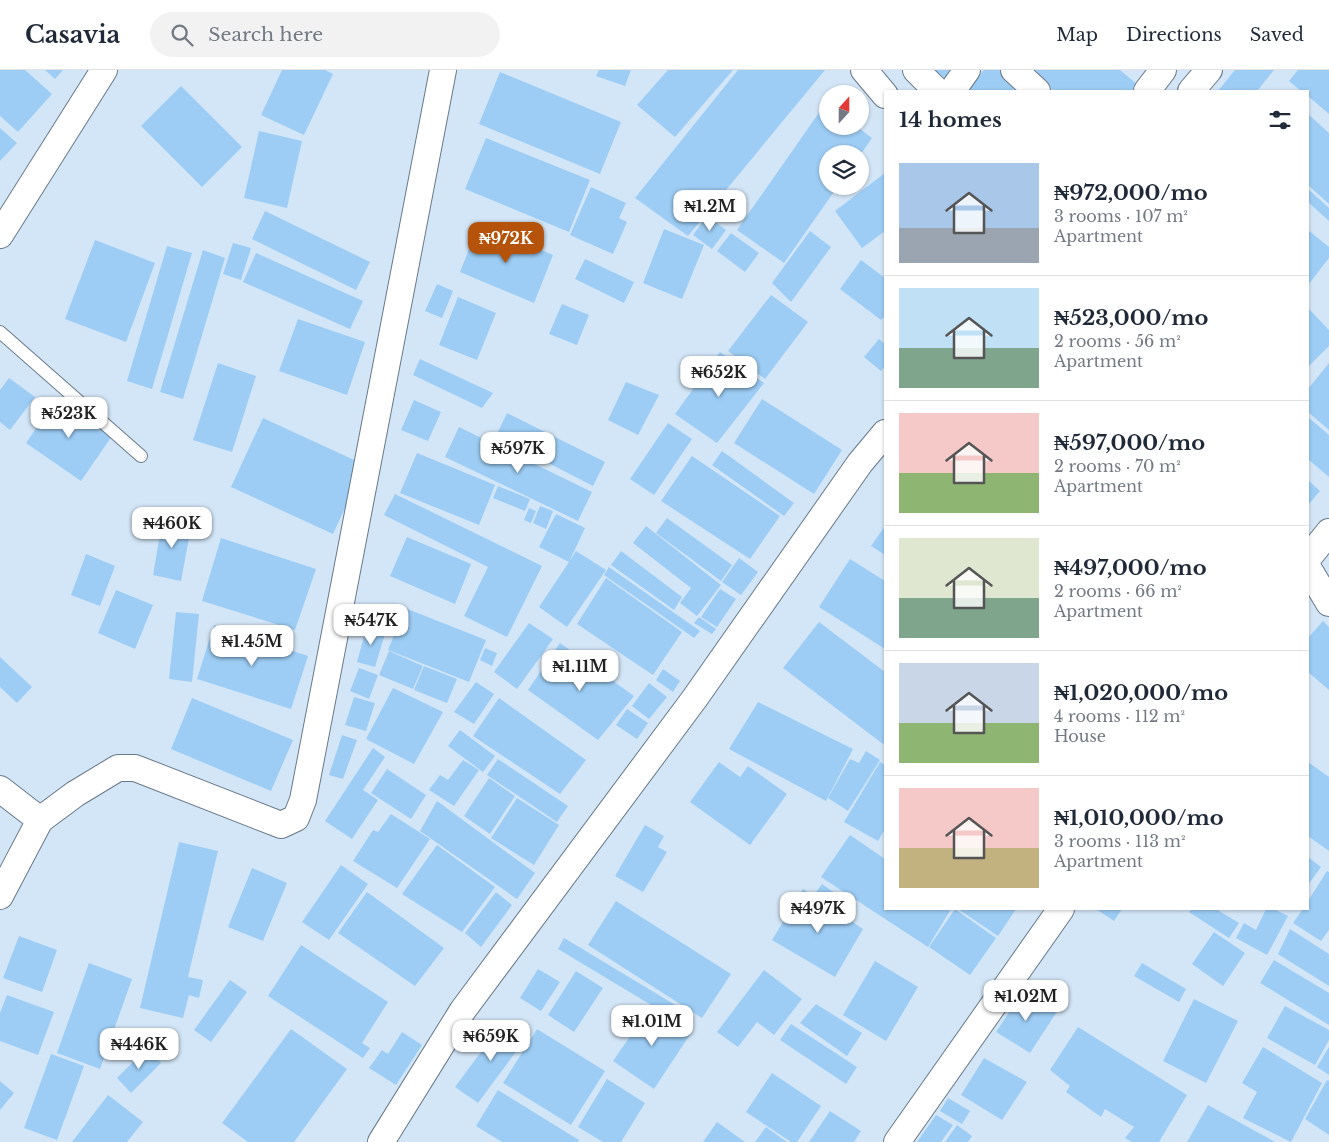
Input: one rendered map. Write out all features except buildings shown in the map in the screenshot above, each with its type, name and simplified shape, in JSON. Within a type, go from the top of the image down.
[{"type":"street","points":[[0,235],[104,70]]},
{"type":"street","points":[[0,896],[40,820],[75,794],[118,768],[135,768],[281,825],[296,818],[303,800],[443,70]]},
{"type":"street","points":[[864,70],[884,93]]},
{"type":"street","points":[[916,70],[936,90]]},
{"type":"street","points":[[953,90],[967,70]]},
{"type":"street","points":[[1014,70],[1036,90]]},
{"type":"street","points":[[1192,90],[1209,70]]},
{"type":"street","points":[[381,1142],[463,1010],[695,698],[860,463],[884,434]]},
{"type":"street","points":[[1309,557],[1329,532]]},
{"type":"street","points":[[1309,570],[1329,603]]},
{"type":"street","points":[[0,789],[40,820]]},
{"type":"street","points":[[897,1142],[1060,910]]},
{"type":"lane","points":[[0,332],[141,456]]}]
